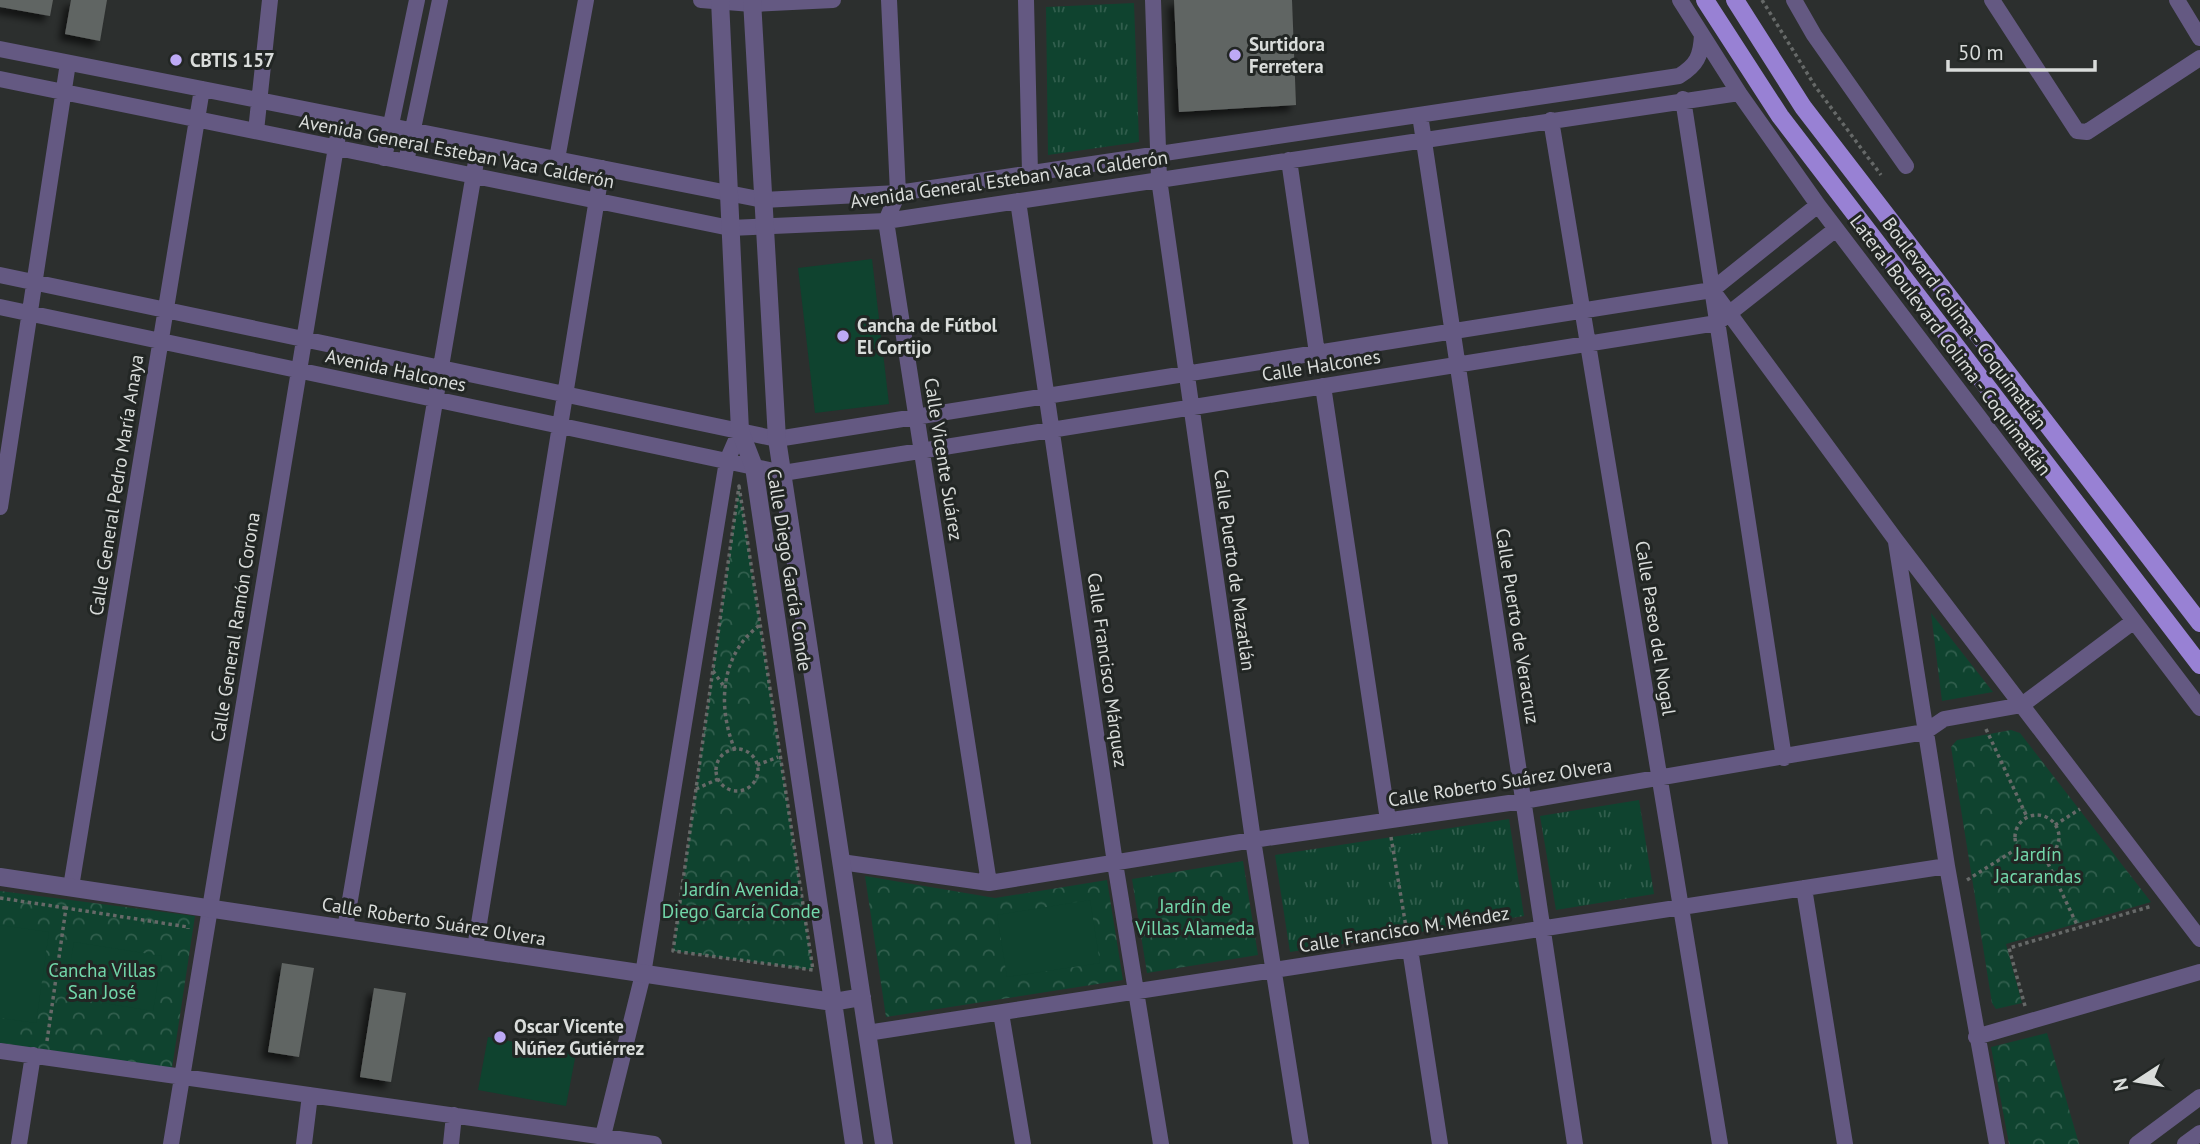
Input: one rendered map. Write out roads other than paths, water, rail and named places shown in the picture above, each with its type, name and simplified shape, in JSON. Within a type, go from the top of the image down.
[{"type":"main road","name":"Boulevard Colima - Coquimatlán","points":[[1705,0],[1780,116],[2200,665]]},
{"type":"main road","name":"Boulevard Colima - Coquimatlán","points":[[1735,0],[1803,107],[2200,623]]},
{"type":"street","points":[[256,131],[270,0]]},
{"type":"street","points":[[384,158],[417,0]]},
{"type":"street","points":[[406,162],[440,0]]},
{"type":"street","points":[[556,159],[586,0]]},
{"type":"street","points":[[701,0],[833,0]]},
{"type":"street","points":[[886,221],[898,193],[889,0]]},
{"type":"street","points":[[1026,0],[1030,173]]},
{"type":"street","name":"Calle Puerto de Mazatlán","points":[[1153,0],[1158,179],[1252,840],[1301,1144]]},
{"type":"street","name":"Lateral Boulevard Colima - Coquimatlán","points":[[1680,0],[1739,93],[1818,205],[2200,708]]},
{"type":"street","points":[[1794,0],[1814,35],[1906,166]]},
{"type":"street","points":[[1992,0],[2077,131],[2087,132],[2200,58]]},
{"type":"street","points":[[2177,0],[2200,38]]},
{"type":"street","name":"Calle Diego García Conde","points":[[720,2],[740,431],[754,467],[854,1144]]},
{"type":"street","name":"Calle Diego García Conde","points":[[752,2],[778,439],[884,1144]]},
{"type":"street","name":"Avenida General Esteban Vaca Calderón","points":[[0,49],[764,200],[898,193],[1679,76],[1697,61],[1702,35]]},
{"type":"street","points":[[0,507],[68,63]]},
{"type":"street","name":"Avenida General Esteban Vaca Calderón","points":[[0,79],[730,228],[886,221],[1683,99],[1739,93]]},
{"type":"street","name":"Calle General Pedro María Anaya","points":[[71,887],[202,89]]},
{"type":"street","points":[[1683,99],[1712,290],[1723,318],[1784,758]]},
{"type":"street","name":"Calle Puerto de Veracruz","points":[[1420,115],[1575,1144]]},
{"type":"street","name":"Calle General Ramón Corona","points":[[171,1144],[341,117]]},
{"type":"street","name":"Calle Paseo del Nogal","points":[[1551,120],[1720,1144]]},
{"type":"street","points":[[1234,142],[1238,167]]},
{"type":"street","points":[[345,929],[479,144]]},
{"type":"street","points":[[1289,160],[1317,353]]},
{"type":"street","points":[[475,948],[602,168]]},
{"type":"street","name":"Calle Francisco Márquez","points":[[1018,201],[1115,863],[1161,1144]]},
{"type":"street","name":"Calle Halcones","points":[[778,439],[1712,290],[1818,205]]},
{"type":"street","name":"Calle Vicente Suárez","points":[[886,221],[989,883]]},
{"type":"street","name":"Calle Halcones","points":[[783,473],[1588,344],[1723,318],[1836,229]]},
{"type":"street","name":"Avenida Halcones","points":[[0,275],[778,439]]},
{"type":"street","name":"Avenida Halcones","points":[[0,307],[783,473]]},
{"type":"street","points":[[1723,318],[2200,939]]},
{"type":"street","points":[[1323,386],[1388,820]]},
{"type":"street","points":[[601,1140],[643,974],[727,461],[740,431]]},
{"type":"street","points":[[1895,539],[1947,866],[1997,1144]]},
{"type":"street","name":"Calle Roberto Suárez Olvera","points":[[841,862],[989,883],[1252,840],[1523,802],[1925,732],[1944,719],[2022,705],[2134,621]]},
{"type":"street","name":"Calle Francisco M. Méndez","points":[[867,1033],[1947,866]]},
{"type":"street","name":"Calle Roberto Suárez Olvera","points":[[0,877],[833,1002],[862,997]]},
{"type":"street","points":[[1804,888],[1844,1144]]},
{"type":"street","points":[[1409,949],[1440,1144]]},
{"type":"street","points":[[1976,1037],[2200,972]]},
{"type":"street","points":[[1000,1013],[1023,1144]]},
{"type":"street","points":[[0,1051],[454,1115],[601,1140],[654,1144]]},
{"type":"street","points":[[19,1144],[33,1055]]},
{"type":"street","points":[[304,1144],[310,1095]]},
{"type":"street","points":[[2137,1144],[2200,1097]]},
{"type":"street","points":[[451,1144],[454,1115]]},
{"type":"street","points":[[2185,1144],[2200,1133]]},
{"type":"place","name":"Surtidora Ferretera","points":[[1235,55]]},
{"type":"place","name":"CBTIS 157","points":[[176,60]]},
{"type":"place","name":"Cancha de Fútbol El Cortijo","points":[[843,336]]},
{"type":"place","name":"Oscar Vicente Núñez Gutiérrez","points":[[500,1037]]},
{"type":"park label","name":"Jardín Jacarandas","points":[[2038,865]]},
{"type":"park label","name":"Jardín Avenida Diego García Conde","points":[[741,900]]},
{"type":"park label","name":"Jardín de Villas Alameda","points":[[1195,917]]},
{"type":"park label","name":"Cancha Villas San José","points":[[102,981]]}]
